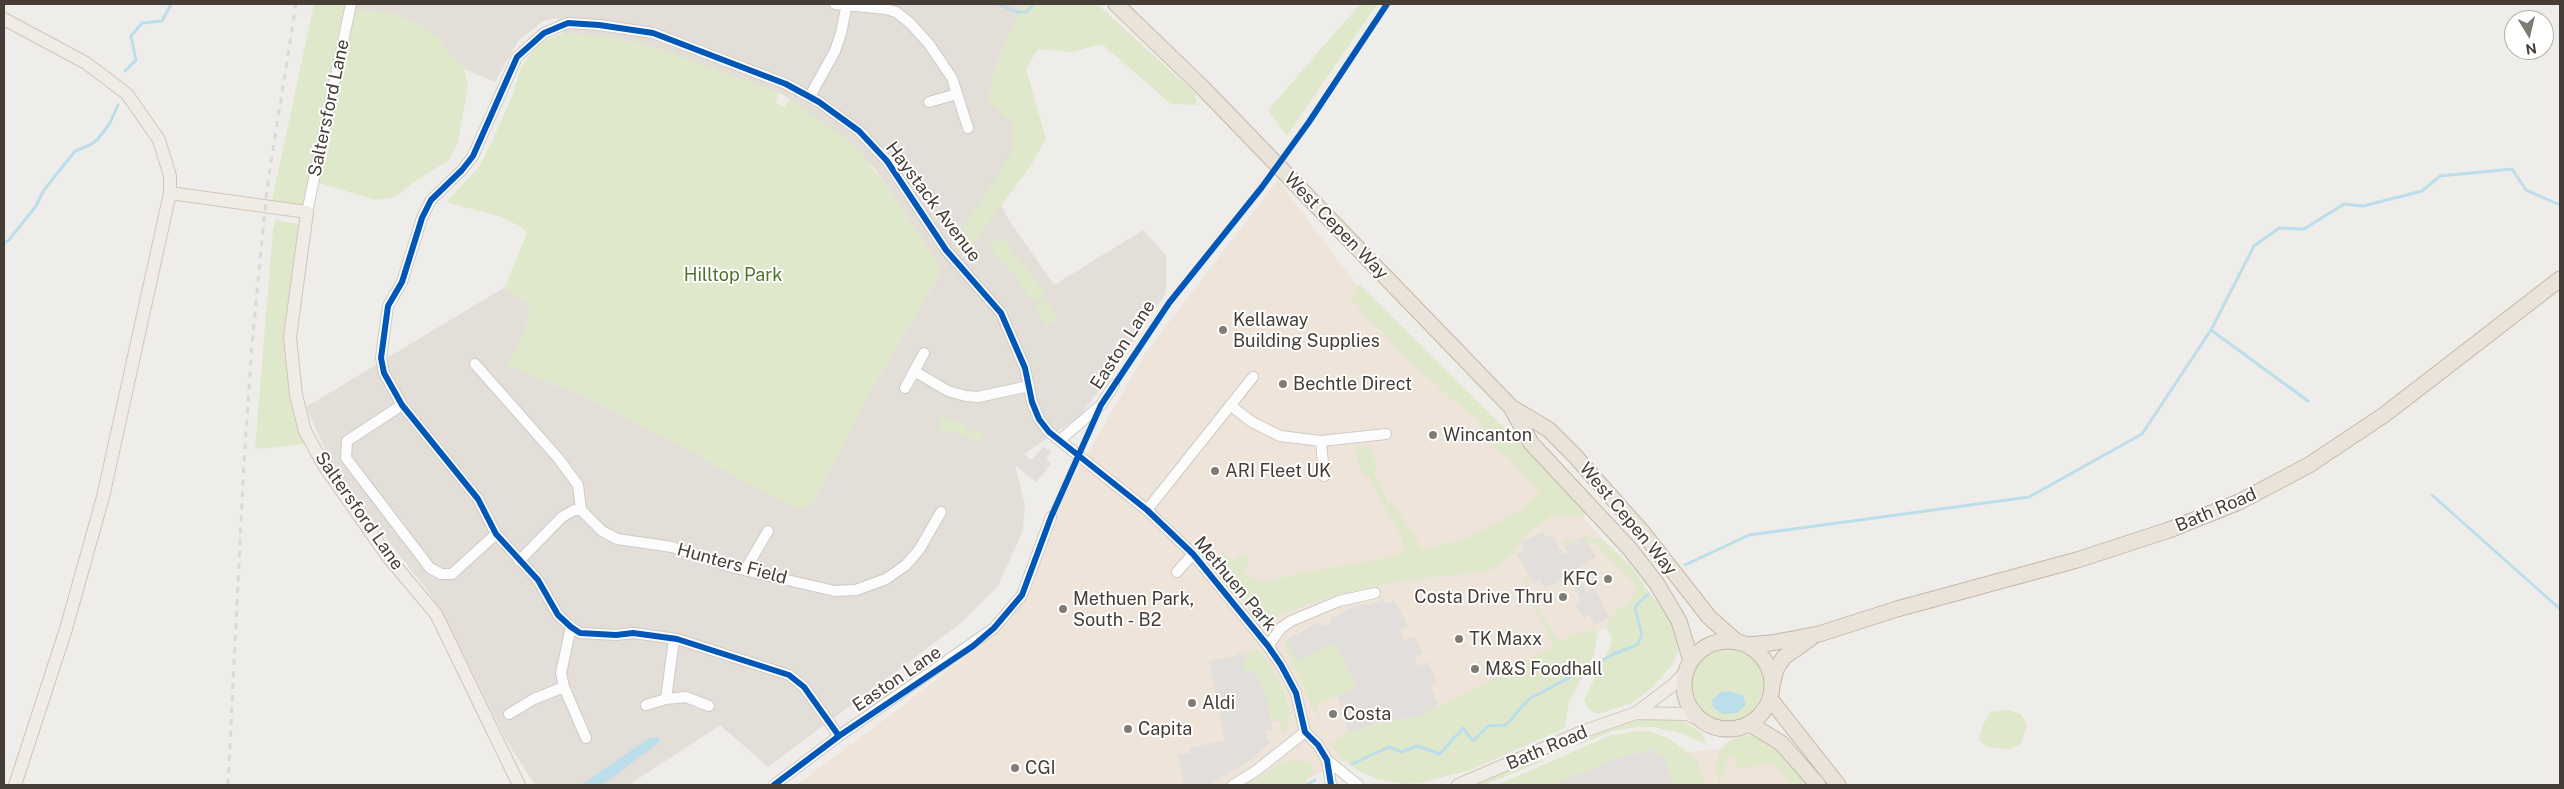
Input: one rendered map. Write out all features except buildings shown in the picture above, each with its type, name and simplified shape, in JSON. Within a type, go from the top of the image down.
[{"type":"highway","name":"West Cepen Way","points":[[1116,4],[1201,86],[1511,407],[1531,443],[1624,542],[1657,584],[1679,621],[1688,667]]},
{"type":"highway","name":"Bath Road","points":[[1742,643],[1772,643],[1819,634],[1897,609],[2077,560],[2169,530],[2239,502],[2309,465],[2384,415],[2560,279]]},
{"type":"highway","name":"West Cepen Way","points":[[1511,407],[1548,429],[1575,456],[1644,534],[1709,617],[1742,643]]},
{"type":"highway","name":"Bath Road","points":[[1773,682],[1776,669],[1784,657],[1819,634]]},
{"type":"highway","points":[[1742,643],[1765,660],[1773,682],[1771,700],[1765,710],[1750,724],[1739,728],[1725,729],[1701,720],[1692,711],[1686,699],[1684,686],[1688,667],[1700,651],[1712,644],[1742,643]]},
{"type":"highway","points":[[1771,700],[1838,785]]},
{"type":"highway","points":[[1750,724],[1774,736],[1781,742],[1818,785]]},
{"type":"main road","points":[[4,19],[86,63],[128,94],[159,140],[170,176],[170,192],[104,497],[66,629],[15,785]]},
{"type":"main road","points":[[170,192],[307,212]]},
{"type":"main road","name":"Saltersford Lane","points":[[307,212],[290,337],[296,395],[305,431],[324,467],[377,542],[436,614],[519,785]]},
{"type":"main road","name":"Bath Road","points":[[1636,713],[1674,685],[1688,667]]},
{"type":"main road","name":"Bath Road","points":[[1458,785],[1582,732],[1636,713],[1656,711],[1688,714],[1701,720]]},
{"type":"street","name":"Saltersford Lane","points":[[307,212],[351,4]]},
{"type":"street","points":[[835,4],[886,9],[896,12],[910,23],[942,61],[952,78],[968,128]]},
{"type":"street","points":[[810,96],[835,51],[842,33],[847,4]]},
{"type":"street","name":"Haystack Avenue","points":[[571,627],[558,614],[538,580],[518,561],[496,534],[478,499],[402,405],[384,373],[381,358],[388,306],[402,282],[422,218],[431,200],[462,170],[480,143],[516,58],[544,33],[568,23],[653,33],[762,73],[810,96],[858,131],[887,161],[946,250],[1000,313],[1014,338],[1039,419],[1060,440]]},
{"type":"street","points":[[930,102],[957,94]]},
{"type":"street","points":[[905,388],[924,353]]},
{"type":"street","points":[[475,364],[558,458],[578,485],[581,510],[574,510],[562,517],[518,561]]},
{"type":"street","points":[[914,372],[948,391],[966,396],[978,396],[1029,386]]},
{"type":"street","points":[[1147,510],[1252,377]]},
{"type":"street","name":"Easton Lane","points":[[1060,440],[1101,405],[1114,385]]},
{"type":"street","points":[[402,405],[347,441],[346,458],[430,568],[441,574],[452,574],[496,534]]},
{"type":"street","points":[[1230,405],[1268,432],[1290,438],[1321,441],[1386,434]]},
{"type":"street","name":"Methuen Park","points":[[1060,440],[1147,510],[1193,554],[1268,646],[1281,665],[1296,693],[1304,732]]},
{"type":"street","points":[[1321,441],[1324,476]]},
{"type":"street","name":"Hunters Field","points":[[581,510],[602,531],[617,539],[632,543],[672,548],[745,570],[835,591],[856,590],[886,579],[906,565],[919,550],[941,512]]},
{"type":"street","name":"Easton Lane","points":[[774,785],[839,736],[994,628],[1022,595],[1051,517]]},
{"type":"street","points":[[745,570],[768,532]]},
{"type":"street","name":"Methuen Park","points":[[1177,572],[1193,554]]},
{"type":"street","points":[[1268,646],[1281,628],[1291,621],[1339,601],[1375,593]]},
{"type":"street","points":[[586,738],[564,687],[562,673],[571,627],[580,633],[616,635],[633,633],[674,638],[789,674],[804,687],[839,736]]},
{"type":"street","points":[[666,699],[674,638]]},
{"type":"street","points":[[509,714],[534,699],[564,687]]},
{"type":"street","points":[[646,705],[666,699],[686,698],[709,706]]},
{"type":"street","points":[[1232,785],[1257,770],[1304,732],[1318,745],[1327,760],[1358,785]]},
{"type":"street","points":[[1327,760],[1331,785]]},
{"type":"shaded area","points":[[356,4],[1023,4],[993,73],[1012,123],[1013,152],[993,191],[1009,220],[1054,285],[1143,230],[1166,255],[1166,293],[1101,388],[1080,416],[1024,454],[1015,464],[1025,506],[1023,530],[998,586],[961,623],[768,767],[720,725],[629,785],[535,785],[506,740],[459,645],[431,595],[356,500],[333,467],[306,407],[505,287],[530,305],[529,318],[524,334],[507,365],[588,398],[808,506],[813,502],[867,397],[942,270],[875,169],[790,99],[779,93],[569,33],[563,34],[557,18],[543,21],[518,41],[495,82],[464,69],[451,56],[438,38],[393,13],[354,10]]},
{"type":"shaded area","points":[[1278,180],[1356,284],[1551,479],[1619,559],[1650,601],[1574,647],[1296,785],[796,785],[909,701],[1001,627],[1027,594],[1061,500],[1146,352]]},
{"type":"shaded area","points":[[1044,446],[1051,452],[1046,459],[1051,464],[1036,482],[1015,465],[1024,454],[1032,460]]},
{"type":"shaded area","points":[[1543,532],[1547,538],[1552,535],[1563,554],[1568,553],[1565,547],[1584,537],[1596,557],[1575,569],[1587,592],[1595,590],[1610,618],[1595,625],[1589,615],[1583,618],[1575,605],[1581,600],[1563,568],[1560,570],[1564,577],[1545,588],[1540,580],[1534,583],[1517,554],[1524,550],[1521,543]]},
{"type":"shaded area","points":[[1383,599],[1386,604],[1394,600],[1408,626],[1400,631],[1405,640],[1414,636],[1423,653],[1414,658],[1419,666],[1428,662],[1438,682],[1430,686],[1439,705],[1422,715],[1373,724],[1350,733],[1346,723],[1348,722],[1337,696],[1357,686],[1334,642],[1298,661],[1287,640],[1318,622],[1322,628],[1330,623],[1330,619],[1351,608],[1367,603],[1369,606]]},
{"type":"shaded area","points":[[1241,652],[1247,659],[1241,664],[1246,672],[1253,669],[1266,696],[1273,730],[1266,731],[1266,737],[1271,742],[1247,762],[1212,783],[1206,785],[1184,785],[1178,755],[1190,753],[1190,748],[1225,740],[1209,661],[1235,656]]},
{"type":"shaded area","points":[[1758,744],[1801,785],[1522,785],[1672,754]]},
{"type":"shaded area","points":[[1656,749],[1658,757],[1664,756],[1672,785],[1552,785],[1624,756]]},
{"type":"green space","points":[[314,4],[345,4],[305,205],[272,200]]},
{"type":"green space","points":[[1023,4],[1097,4],[1195,93],[1197,105],[1171,104],[1102,44],[1073,52],[1038,49],[1026,69],[1046,139],[1030,167],[964,255],[953,243],[1011,155],[1012,123],[989,102],[993,73]]},
{"type":"green space","points":[[1360,4],[1377,4],[1287,136],[1268,110]]},
{"type":"green space","points":[[354,10],[393,13],[421,26],[438,38],[451,56],[464,69],[468,86],[458,142],[449,160],[413,183],[396,197],[376,200],[319,183]]},
{"type":"green space","name":"Hilltop Park","points":[[569,33],[614,38],[649,45],[779,93],[775,103],[785,107],[790,99],[846,139],[861,153],[894,197],[942,270],[867,397],[813,502],[808,506],[794,507],[588,398],[507,365],[524,334],[529,318],[530,305],[505,287],[527,233],[520,226],[498,216],[446,202],[477,169],[486,154],[513,94],[521,67],[543,42],[557,35]]},
{"type":"green space","points":[[276,220],[298,224],[287,312],[288,374],[292,404],[305,444],[255,449],[273,229]]},
{"type":"green space","points":[[1001,237],[1047,296],[1033,302],[1011,271],[988,245]]},
{"type":"green space","points":[[1359,284],[1592,514],[1568,517],[1554,514],[1527,533],[1513,554],[1490,571],[1422,578],[1366,588],[1319,600],[1260,623],[1248,609],[1216,562],[1223,552],[1233,562],[1243,553],[1250,560],[1242,572],[1263,583],[1305,572],[1387,558],[1401,552],[1404,545],[1395,524],[1376,493],[1369,476],[1364,477],[1353,446],[1370,446],[1378,469],[1374,473],[1388,504],[1393,502],[1423,550],[1464,539],[1492,526],[1521,509],[1540,493],[1509,458],[1491,444],[1479,419],[1455,402],[1404,355],[1366,316],[1351,298]]},
{"type":"green space","points":[[1048,299],[1059,319],[1046,326],[1035,305]]},
{"type":"green space","points":[[943,416],[955,423],[964,421],[966,431],[981,430],[983,440],[973,442],[953,431],[944,432],[937,429]]},
{"type":"green space","points":[[1588,536],[1604,541],[1631,566],[1655,601],[1659,599],[1673,624],[1678,652],[1672,665],[1654,686],[1634,702],[1598,714],[1588,709],[1584,700],[1610,647],[1612,640],[1606,626],[1610,623],[1608,619],[1617,615],[1611,609],[1619,610],[1625,606],[1636,589],[1633,582],[1594,543],[1588,543],[1584,537],[1565,547],[1562,541]]},
{"type":"green space","points":[[1528,578],[1530,581],[1526,584],[1530,588],[1542,616],[1558,640],[1563,641],[1569,635],[1581,632],[1583,634],[1594,628],[1597,637],[1594,655],[1569,702],[1565,728],[1470,770],[1420,783],[1405,784],[1377,779],[1358,771],[1343,759],[1331,744],[1344,734],[1379,724],[1419,716],[1454,700],[1554,646],[1526,594],[1524,581]]},
{"type":"green space","points":[[1285,640],[1287,640],[1298,660],[1334,642],[1357,686],[1315,706],[1324,730],[1291,661],[1285,647]]},
{"type":"green space","points":[[1726,648],[1747,654],[1757,664],[1763,685],[1757,706],[1747,716],[1726,722],[1705,716],[1695,706],[1689,685],[1695,664],[1705,654]]},
{"type":"green space","points":[[1255,650],[1262,653],[1276,674],[1285,693],[1290,714],[1288,727],[1284,735],[1280,721],[1271,722],[1266,696],[1253,670],[1246,672],[1240,664],[1247,659],[1243,654]]},
{"type":"green space","points":[[2008,710],[2021,714],[2027,725],[2021,744],[2009,749],[1987,747],[1978,739],[1984,723],[1991,712]]},
{"type":"green space","points":[[1646,719],[1673,719],[1684,722],[1702,733],[1706,745],[1684,734],[1653,727],[1639,727],[1612,731],[1572,748],[1594,734],[1623,723]]},
{"type":"green space","points":[[1638,731],[1652,732],[1670,739],[1697,761],[1706,785],[1672,785],[1664,756],[1658,757],[1656,749],[1624,756],[1552,785],[1497,785],[1611,735]]},
{"type":"green space","points":[[1752,735],[1771,742],[1811,785],[1792,785],[1774,763],[1737,769],[1734,755],[1727,757],[1728,763],[1725,764],[1727,774],[1719,776],[1721,785],[1719,785],[1715,764],[1725,744],[1738,736]]},
{"type":"green space","points":[[1294,760],[1312,763],[1313,774],[1306,779],[1308,785],[1246,785],[1283,762]]},
{"type":"green space","points":[[1546,760],[1484,785],[1474,785],[1523,764]]},
{"type":"water","points":[[1729,691],[1743,695],[1746,705],[1737,713],[1722,714],[1713,707],[1712,700],[1721,692]]},
{"type":"water","points":[[658,737],[661,739],[658,743],[601,785],[581,785],[649,738]]},
{"type":"waterway","points":[[125,71],[136,60],[131,36],[142,23],[162,21],[171,4]]},
{"type":"waterway","points":[[998,4],[1017,12],[1027,12],[1033,4]]},
{"type":"waterway","points":[[4,243],[9,240],[36,206],[44,190],[75,151],[90,145],[98,139],[110,123],[118,105]]},
{"type":"waterway","points":[[2211,330],[2254,246],[2279,228],[2304,229],[2344,204],[2363,206],[2422,191],[2440,176],[2512,169],[2526,190],[2560,205]]},
{"type":"waterway","points":[[1685,565],[1749,535],[2029,497],[2142,434],[2211,330],[2308,401]]},
{"type":"waterway","points":[[2432,495],[2560,609]]},
{"type":"waterway","points":[[1352,764],[1389,747],[1402,752],[1417,746],[1440,754],[1463,728],[1473,741],[1488,726],[1506,725],[1529,699],[1614,654],[1637,645],[1642,635],[1635,607],[1648,594]]},
{"type":"waterway","points":[[1306,785],[1315,780]]},
{"type":"railway","points":[[228,785],[244,462],[252,344],[267,188],[296,4]]},
{"type":"cycle path","points":[[774,785],[839,736],[973,646],[994,628],[1022,595],[1051,517],[1101,405],[1169,303],[1262,187],[1309,122],[1387,4]]},
{"type":"cycle path","points":[[839,736],[804,687],[789,675],[677,639],[633,633],[616,635],[580,633],[571,627],[558,615],[538,580],[496,534],[478,499],[402,405],[384,373],[381,358],[388,306],[402,282],[422,218],[431,200],[462,170],[473,156],[517,57],[544,33],[568,23],[599,25],[653,33],[786,84],[819,102],[859,131],[887,161],[946,250],[1001,313],[1025,368],[1032,402],[1039,419],[1049,432],[1147,510],[1193,554],[1268,646],[1296,693],[1305,732],[1318,745],[1327,760],[1331,785]]},
{"type":"place","name":"Kellaway Building Supplies","points":[[1223,330]]},
{"type":"place","name":"Bechtle Direct","points":[[1283,384]]},
{"type":"place","name":"Wincanton","points":[[1433,435]]},
{"type":"place","name":"ARI Fleet UK","points":[[1215,471]]},
{"type":"place","name":"KFC","points":[[1608,579]]},
{"type":"place","name":"Costa Drive Thru","points":[[1563,597]]},
{"type":"place","name":"Methuen Park, South - B2","points":[[1063,609]]},
{"type":"place","name":"TK Maxx","points":[[1459,639]]},
{"type":"place","name":"M&S Foodhall","points":[[1475,669]]},
{"type":"place","name":"Aldi","points":[[1192,703]]},
{"type":"place","name":"Costa","points":[[1333,714]]},
{"type":"place","name":"Capita","points":[[1128,729]]},
{"type":"place","name":"CGI","points":[[1015,768]]}]
